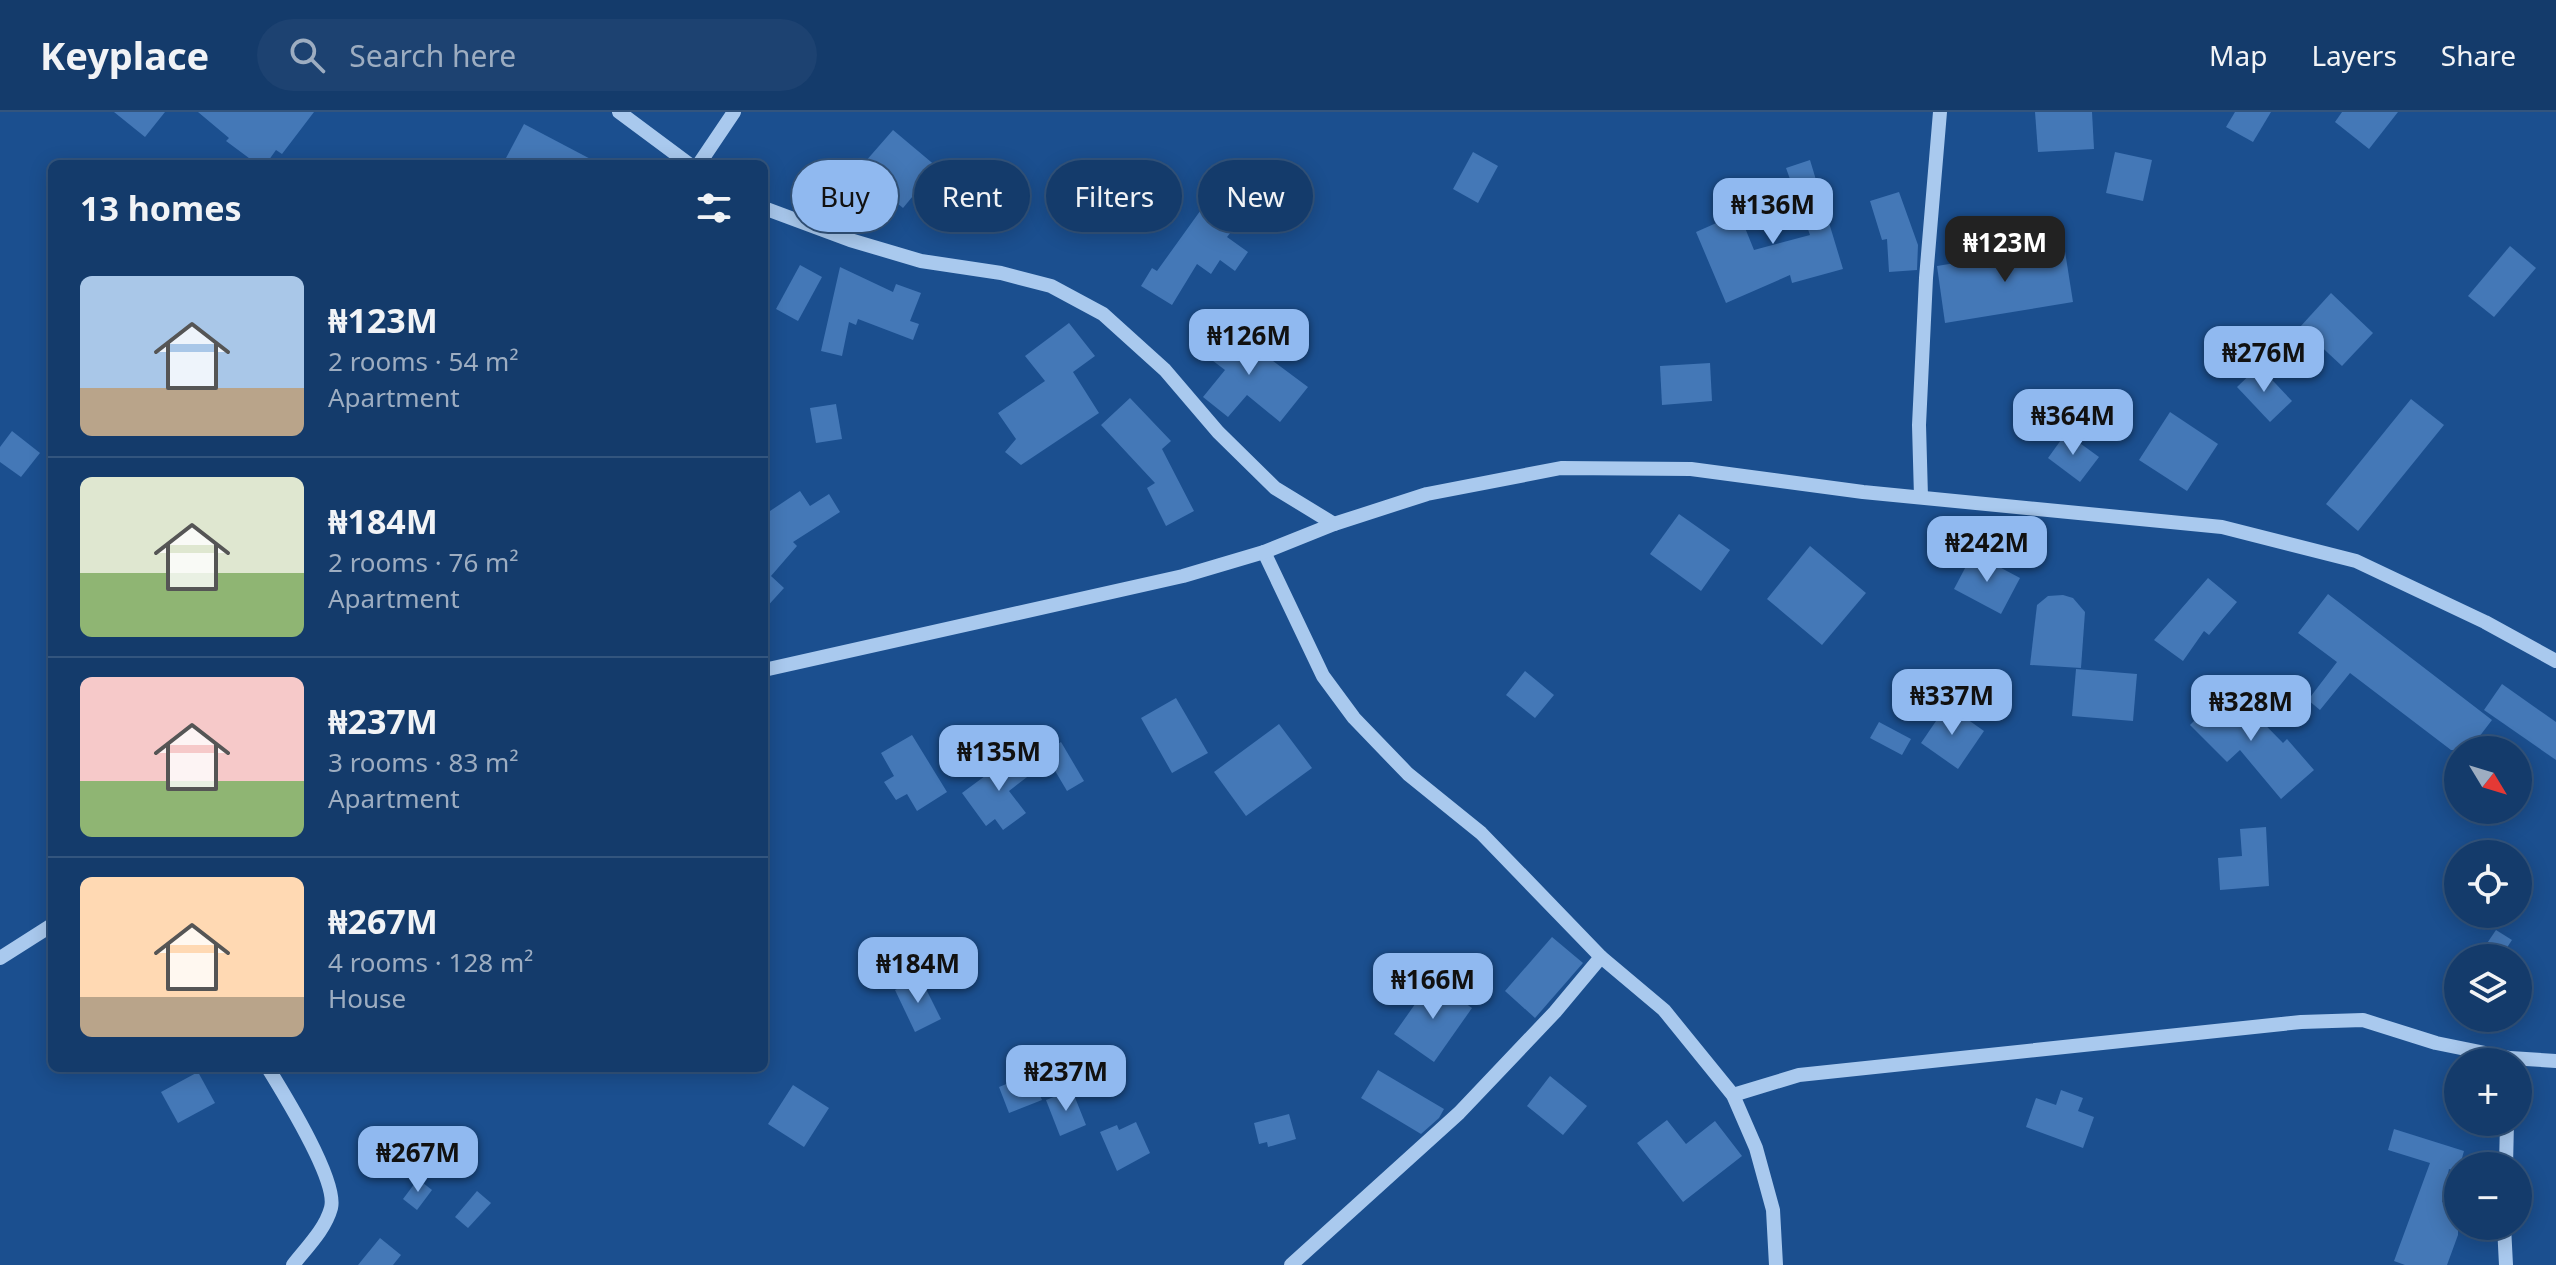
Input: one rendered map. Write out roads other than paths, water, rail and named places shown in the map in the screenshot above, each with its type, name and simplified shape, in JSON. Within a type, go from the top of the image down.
[{"type":"street","points":[[619,112],[684,160]]},
{"type":"street","points":[[702,160],[734,112]]},
{"type":"street","points":[[1921,497],[1919,425],[1926,278],[1940,112]]},
{"type":"street","points":[[768,209],[850,240],[921,261],[1001,273],[1051,286],[1103,314],[1165,370],[1218,432],[1275,488],[1334,524]]},
{"type":"street","points":[[768,669],[1183,576],[1264,552],[1334,524],[1427,494],[1561,468],[1691,469],[1921,497],[2222,527],[2356,561],[2485,622],[2556,661]]},
{"type":"street","points":[[1264,552],[1323,676],[1354,718],[1408,774],[1481,833],[1601,957],[1664,1010],[1733,1095],[1756,1148],[1773,1210],[1776,1265]]},
{"type":"street","points":[[0,958],[48,928]]},
{"type":"street","points":[[1291,1265],[1459,1113],[1555,1012],[1601,957]]},
{"type":"street","points":[[1733,1095],[1799,1075],[2301,1022],[2363,1020],[2458,1048]]},
{"type":"street","points":[[2532,1060],[2556,1061]]},
{"type":"street","points":[[270,1072],[315,1153],[332,1204],[326,1222],[293,1265]]},
{"type":"street","points":[[2505,1240],[2506,1265]]}]
